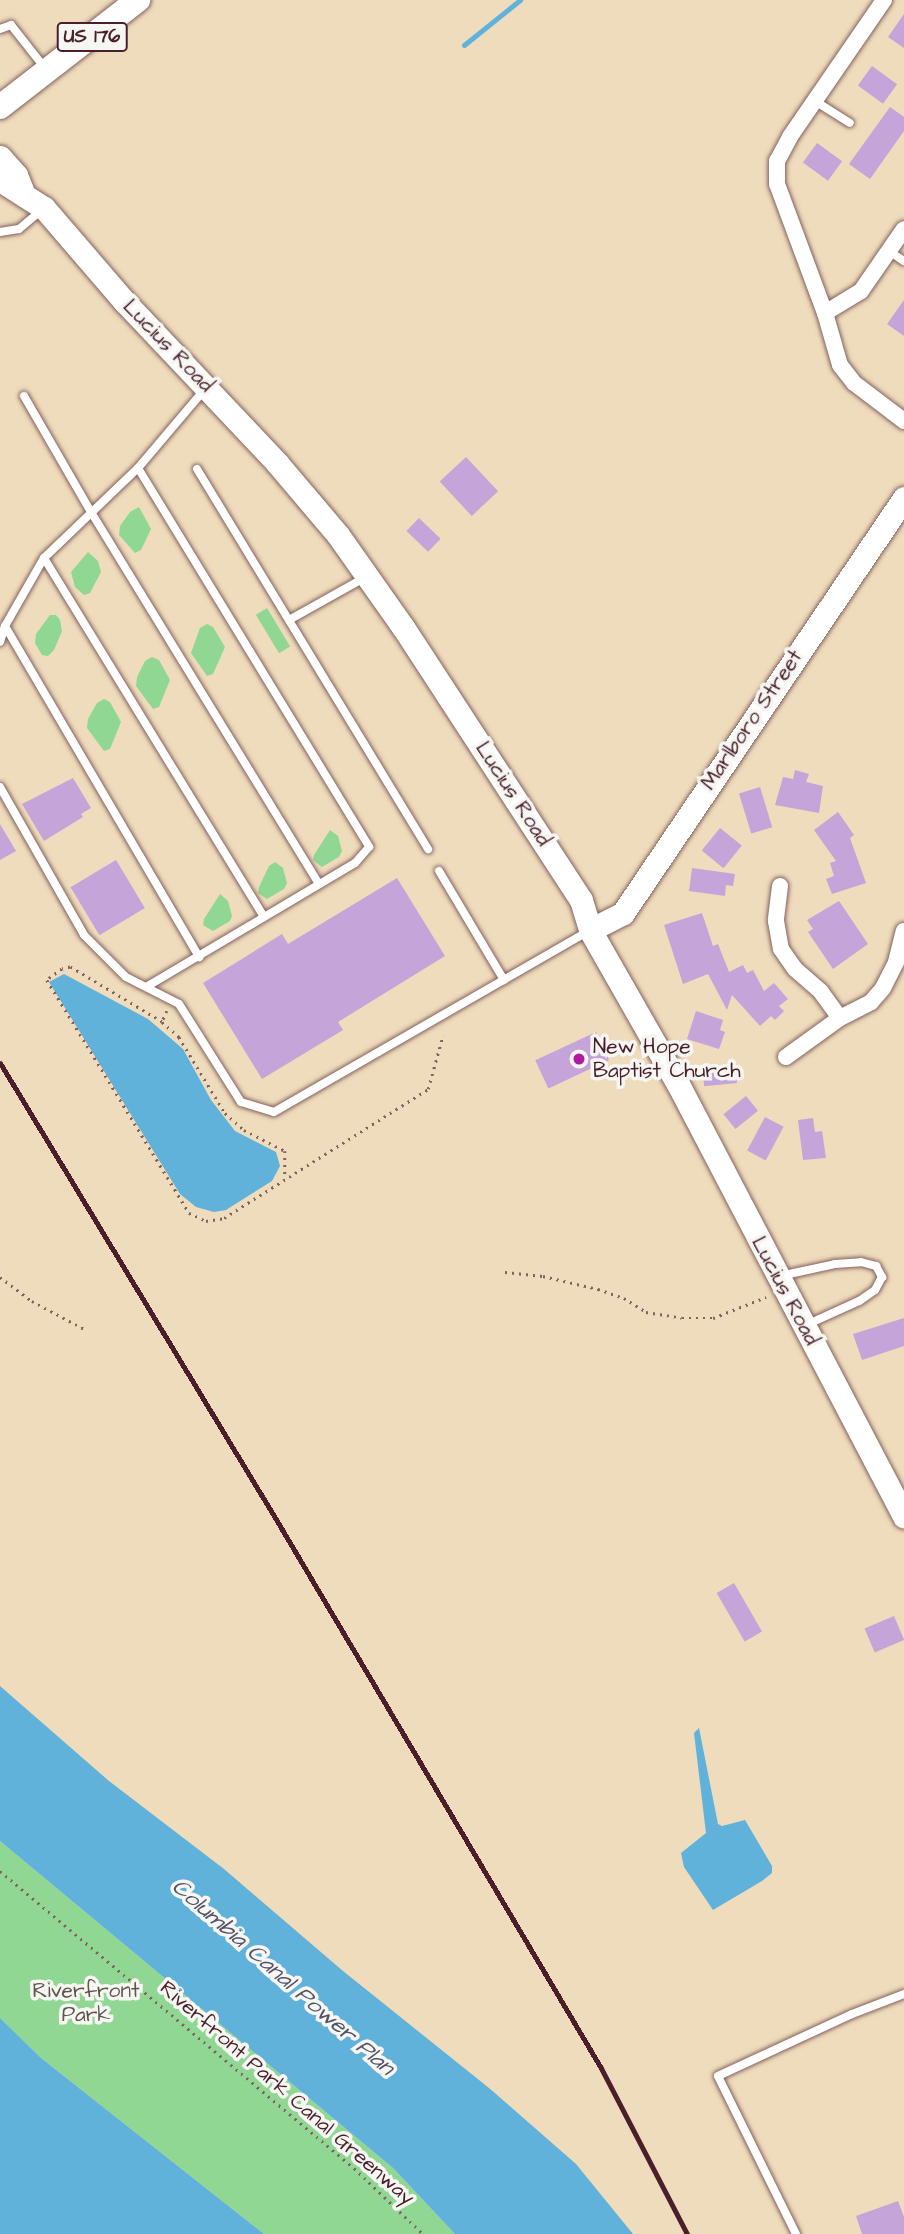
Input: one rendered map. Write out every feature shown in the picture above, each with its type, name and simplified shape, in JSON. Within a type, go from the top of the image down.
[{"type":"main road","name":"US 176","points":[[0,107],[137,0]]},
{"type":"street","points":[[884,0],[777,161],[777,184],[825,313],[840,365],[864,392],[904,421]]},
{"type":"street","name":"Lucius Road","points":[[0,157],[16,175],[24,195],[44,208],[124,301],[208,387],[286,473],[368,576],[581,900],[590,930],[678,1084],[904,1516]]},
{"type":"street","points":[[0,180],[9,189],[24,195]]},
{"type":"street","points":[[825,313],[861,291],[904,229]]},
{"type":"street","name":"Marlboro Street","points":[[590,930],[623,913],[904,498]]},
{"type":"street","points":[[779,886],[776,921],[780,948],[794,969],[821,992],[840,1018]]},
{"type":"street","points":[[786,1057],[840,1018],[871,1002],[883,988],[896,962],[904,931]]},
{"type":"lane","points":[[0,29],[11,25],[48,72]]},
{"type":"lane","points":[[815,101],[850,123]]},
{"type":"lane","points":[[0,233],[19,229],[44,208]]},
{"type":"lane","points":[[889,251],[904,261]]},
{"type":"lane","points":[[0,642],[5,626],[44,558],[138,468],[208,387]]},
{"type":"lane","points":[[24,396],[91,512],[319,884]]},
{"type":"lane","points":[[138,468],[369,847],[355,863],[148,986]]},
{"type":"lane","points":[[197,469],[428,849]]},
{"type":"lane","points":[[44,558],[264,917]]},
{"type":"lane","points":[[289,620],[368,576]]},
{"type":"lane","points":[[5,626],[199,957]]},
{"type":"lane","points":[[0,787],[84,935],[126,977],[179,1004],[241,1102],[274,1112],[590,930]]},
{"type":"lane","points":[[439,871],[504,980]]},
{"type":"lane","points":[[780,1281],[835,1264],[861,1262],[876,1266],[882,1277],[875,1290],[859,1301],[803,1325]]},
{"type":"lane","points":[[796,2234],[718,2076],[852,2014],[904,1994]]},
{"type":"path","points":[[172,1000],[162,1022],[70,967],[47,980],[189,1213],[206,1221],[224,1218],[428,1089],[443,1035]]},
{"type":"path","points":[[505,1272],[543,1276],[598,1289],[624,1298],[646,1312],[682,1318],[713,1318],[758,1302],[780,1281]]},
{"type":"path","points":[[0,1277],[32,1301],[86,1330]]},
{"type":"path","name":"Riverfront Park Canal Greenway","points":[[0,1871],[354,2168],[423,2234]]},
{"type":"green space","points":[[139,507],[151,529],[141,550],[135,553],[119,535],[120,526],[130,512]]},
{"type":"green space","points":[[88,552],[98,561],[101,572],[90,593],[84,595],[75,587],[71,572]]},
{"type":"green space","points":[[267,608],[290,647],[279,653],[256,615]]},
{"type":"green space","points":[[50,615],[56,615],[60,620],[62,631],[54,650],[48,656],[42,655],[35,643],[36,634]]},
{"type":"green space","points":[[207,624],[213,627],[225,647],[213,674],[207,676],[191,653],[200,628]]},
{"type":"green space","points":[[152,657],[159,660],[170,680],[159,707],[153,709],[136,686],[137,677],[145,661]]},
{"type":"green space","points":[[104,699],[110,702],[121,722],[110,749],[104,751],[87,728],[88,719],[97,703]]},
{"type":"green space","points":[[330,830],[338,836],[342,851],[339,857],[322,867],[313,860],[314,855]]},
{"type":"green space","points":[[275,862],[283,868],[287,883],[284,889],[267,899],[258,893],[259,887],[269,866]]},
{"type":"green space","points":[[220,894],[228,901],[232,916],[230,921],[213,931],[203,925],[204,919]]},
{"type":"green space","name":"Riverfront Park","points":[[0,1841],[393,2168],[455,2234],[264,2234],[41,2058],[0,2018]]},
{"type":"water","points":[[64,974],[148,1019],[183,1049],[211,1100],[235,1131],[276,1152],[280,1166],[272,1181],[226,1210],[214,1212],[196,1207],[180,1194],[49,982]]},
{"type":"water","name":"Columbia Canal Power Plan","points":[[0,1686],[109,1781],[224,1869],[343,1971],[489,2088],[576,2164],[633,2234],[455,2234],[393,2168],[0,1841]]},
{"type":"water","points":[[699,1728],[718,1824],[722,1826],[745,1820],[772,1866],[772,1873],[762,1881],[713,1910],[684,1867],[681,1853],[706,1833],[694,1733]]},
{"type":"water","points":[[0,2018],[41,2058],[264,2234],[0,2234]]},
{"type":"building","points":[[904,14],[904,48],[888,37]]},
{"type":"building","points":[[872,66],[897,84],[883,104],[858,85]]},
{"type":"building","points":[[890,107],[904,117],[904,131],[870,179],[849,164]]},
{"type":"building","points":[[817,143],[842,161],[828,181],[803,162]]},
{"type":"building","points":[[904,300],[904,336],[887,324]]},
{"type":"building","points":[[466,457],[498,491],[472,516],[440,482]]},
{"type":"building","points":[[419,518],[441,539],[428,552],[406,531]]},
{"type":"building","points":[[795,770],[809,774],[806,782],[823,786],[819,813],[775,805],[783,777],[793,779]]},
{"type":"building","points":[[73,778],[91,808],[81,814],[83,817],[44,841],[22,804]]},
{"type":"building","points":[[760,787],[772,827],[751,834],[739,793]]},
{"type":"building","points":[[838,812],[854,835],[850,838],[866,883],[832,894],[826,879],[834,876],[830,863],[836,861],[814,830]]},
{"type":"building","points":[[0,824],[16,851],[0,860]]},
{"type":"building","points":[[720,828],[742,846],[724,868],[702,851]]},
{"type":"building","points":[[116,860],[145,908],[99,935],[71,887]]},
{"type":"building","points":[[692,868],[735,874],[733,886],[726,885],[725,896],[689,891]]},
{"type":"building","points":[[397,878],[445,956],[338,1022],[343,1030],[262,1079],[203,983],[282,934],[288,944]]},
{"type":"building","points":[[839,901],[868,944],[833,969],[808,932],[813,929],[807,920]]},
{"type":"building","points":[[702,913],[713,946],[718,944],[729,972],[743,965],[747,973],[753,970],[764,991],[774,983],[788,999],[779,1006],[784,1011],[775,1020],[771,1016],[760,1026],[732,995],[727,1010],[708,974],[683,984],[664,925]]},
{"type":"building","points":[[696,1011],[723,1020],[720,1030],[725,1032],[719,1049],[687,1039]]},
{"type":"building","points":[[596,1032],[609,1060],[548,1088],[535,1060]]},
{"type":"building","points":[[735,1064],[737,1083],[704,1086],[702,1067]]},
{"type":"building","points":[[746,1096],[758,1111],[735,1129],[723,1114]]},
{"type":"building","points":[[765,1117],[784,1127],[766,1160],[747,1151]]},
{"type":"building","points":[[813,1118],[815,1132],[822,1131],[826,1158],[803,1160],[798,1120]]},
{"type":"building","points":[[904,1318],[904,1346],[862,1360],[853,1334]]},
{"type":"building","points":[[734,1583],[762,1631],[745,1641],[717,1593]]},
{"type":"building","points":[[894,1616],[904,1640],[875,1652],[865,1629]]},
{"type":"building","points":[[898,2201],[904,2217],[904,2234],[862,2234],[856,2216]]},
{"type":"waterway","points":[[464,45],[520,0]]},
{"type":"railway","points":[[0,1063],[274,1516],[601,2068],[687,2234]]},
{"type":"place","name":"New Hope Baptist Church","points":[[579,1059]]}]
